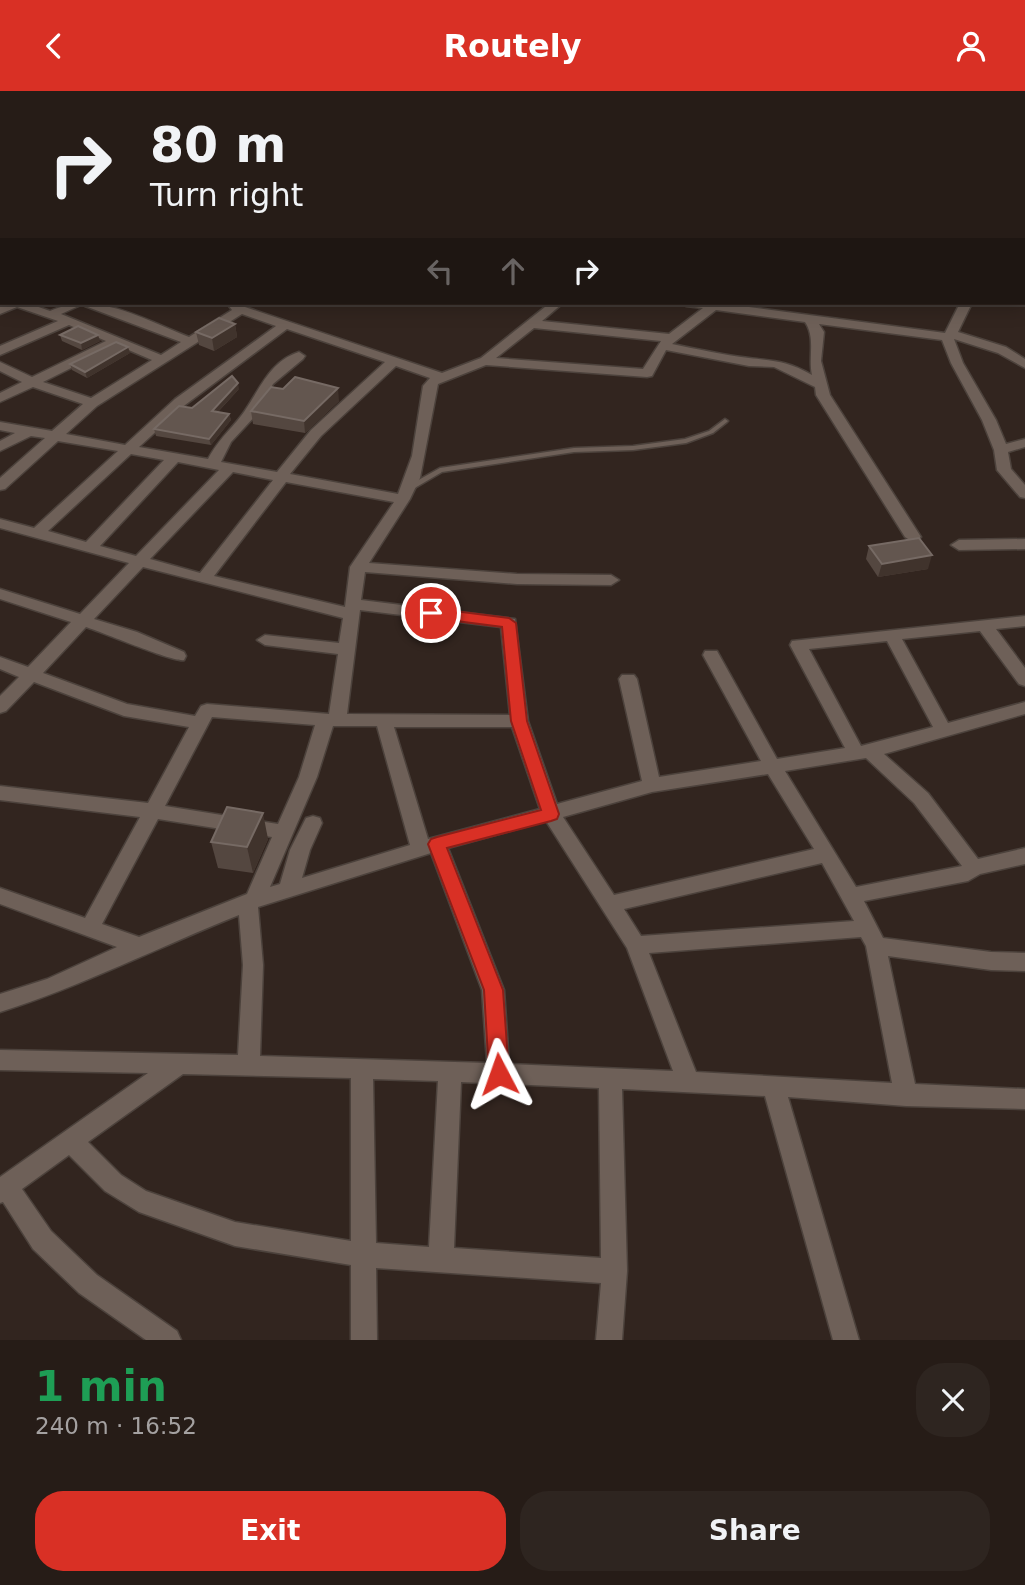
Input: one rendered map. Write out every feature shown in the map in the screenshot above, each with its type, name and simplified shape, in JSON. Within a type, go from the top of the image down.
[{"type":"street","points":[[22,305],[69,321],[160,359]]},
{"type":"street","points":[[50,315],[73,305]]},
{"type":"street","points":[[94,305],[189,341]]},
{"type":"street","points":[[0,486],[92,403],[189,341],[237,305],[285,325],[441,377]]},
{"type":"street","points":[[249,1065],[253,965],[251,901],[332,720],[358,567],[406,494],[414,476],[430,386],[441,377],[485,361],[554,305]]},
{"type":"street","points":[[485,361],[647,373],[667,342],[715,305],[731,305],[949,336],[1002,350],[1025,364]]},
{"type":"street","points":[[949,336],[965,305]]},
{"type":"street","points":[[808,318],[818,332],[816,361],[823,395],[913,537]]},
{"type":"street","points":[[0,351],[69,321]]},
{"type":"street","points":[[531,324],[667,342],[749,362],[775,363],[820,385]]},
{"type":"street","points":[[37,533],[180,402],[285,325]]},
{"type":"street","points":[[949,336],[1001,450],[1004,470],[1025,494]]},
{"type":"street","points":[[0,398],[116,341]]},
{"type":"street","points":[[212,465],[225,440],[249,415],[268,382],[279,370],[299,356]]},
{"type":"street","points":[[204,579],[316,433],[393,362]]},
{"type":"street","points":[[0,366],[32,382],[92,403]]},
{"type":"street","points":[[0,426],[282,477],[406,494]]},
{"type":"street","points":[[0,447],[29,431]]},
{"type":"street","points":[[1001,450],[1025,443]]},
{"type":"street","points":[[89,548],[174,458]]},
{"type":"street","points":[[0,707],[229,468]]},
{"type":"street","points":[[0,523],[204,579],[351,609],[509,623],[519,721],[551,814],[636,945],[689,1082]]},
{"type":"street","points":[[959,545],[1025,544]]},
{"type":"street","points":[[358,567],[517,579],[611,580]]},
{"type":"street","points":[[0,594],[84,620],[178,656]]},
{"type":"street","points":[[974,868],[929,807],[863,752],[798,645],[1025,621]]},
{"type":"street","points":[[984,625],[1025,680]]},
{"type":"street","points":[[891,634],[944,731]]},
{"type":"street","points":[[265,640],[345,649]]},
{"type":"street","points":[[712,655],[872,937],[906,1096]]},
{"type":"street","points":[[0,663],[31,672],[124,710],[200,723]]},
{"type":"street","points":[[628,679],[652,785]]},
{"type":"street","points":[[0,1003],[53,986],[139,946],[251,901],[429,846],[652,785],[863,752],[1025,708]]},
{"type":"street","points":[[89,930],[207,710],[332,720],[519,721]]},
{"type":"street","points":[[384,721],[429,846],[493,990],[499,1074]]},
{"type":"street","points":[[0,793],[153,811],[281,839],[300,850]]},
{"type":"street","points":[[288,890],[300,850],[313,823]]},
{"type":"street","points":[[610,904],[827,854]]},
{"type":"street","points":[[849,896],[968,873],[974,868],[1025,856]]},
{"type":"street","points":[[0,896],[139,946]]},
{"type":"street","points":[[636,945],[872,937],[991,961],[1025,962]]},
{"type":"street","points":[[0,1060],[362,1068],[773,1086],[906,1096],[1025,1099]]},
{"type":"street","points":[[168,1340],[88,1284],[42,1240],[3,1189],[180,1063]]},
{"type":"street","points":[[362,1068],[364,1340]]},
{"type":"street","points":[[441,1260],[450,1072]]},
{"type":"street","points":[[609,1340],[614,1271],[610,1078]]},
{"type":"street","points":[[773,1086],[846,1340]]},
{"type":"street","points":[[71,1141],[113,1183],[139,1200],[235,1234],[363,1255],[614,1271]]},
{"type":"lane","points":[[406,494],[440,470],[574,450],[633,448],[686,441],[711,432],[725,421]]},
{"type":"building","points":[[219,318],[235,324],[212,338],[196,332]]},
{"type":"building","points":[[78,326],[98,335],[81,343],[60,335]]},
{"type":"building","points":[[116,342],[128,347],[85,372],[70,364]]},
{"type":"building","points":[[232,376],[238,383],[212,411],[229,414],[209,439],[154,429],[179,406],[192,408]]},
{"type":"building","points":[[295,377],[338,388],[304,421],[251,411],[271,387],[283,389]]},
{"type":"building","points":[[919,538],[932,555],[882,564],[869,546]]},
{"type":"building","points":[[227,807],[263,813],[247,847],[211,842]]},
{"type":"route","points":[[431,613],[509,623],[519,721],[551,814],[437,844],[493,990],[499,1074]]}]
